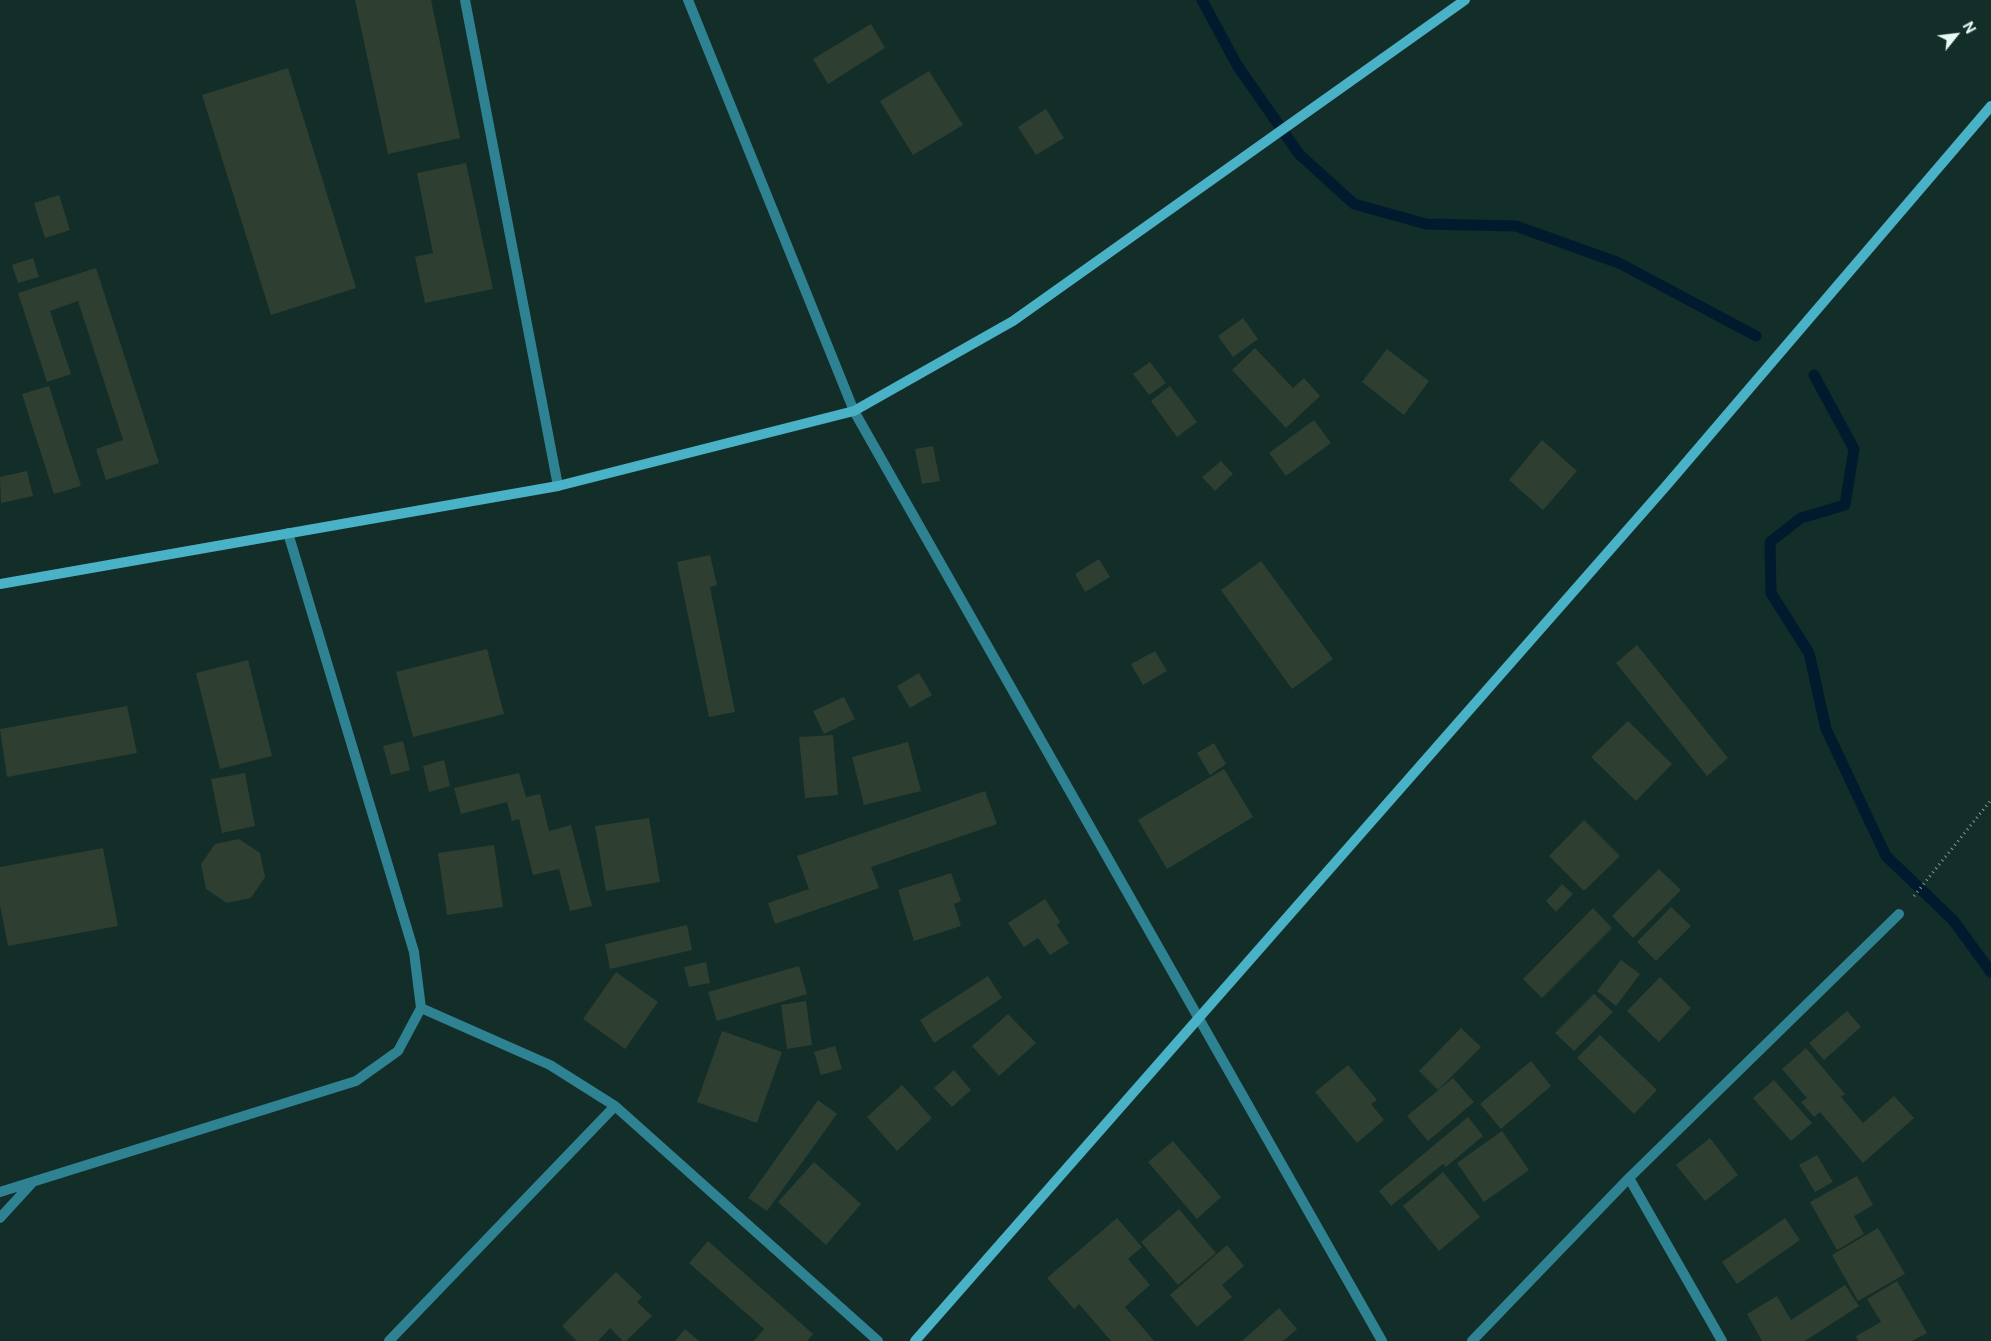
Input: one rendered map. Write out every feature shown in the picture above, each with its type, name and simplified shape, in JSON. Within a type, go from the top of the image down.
[{"type":"street","points":[[465,0],[558,486]]},
{"type":"street","points":[[688,0],[854,411],[1382,1341]]},
{"type":"street","points":[[0,584],[558,486],[854,411],[1013,320],[1311,107],[1465,0]]},
{"type":"street","points":[[915,1341],[1659,494],[1991,106]]},
{"type":"street","points":[[0,1192],[356,1081],[398,1051],[421,1008],[414,952],[288,533]]},
{"type":"street","points":[[1472,1341],[1629,1178],[1899,914]]},
{"type":"street","points":[[421,1008],[550,1065],[615,1106],[878,1341]]},
{"type":"street","points":[[389,1341],[615,1106]]},
{"type":"street","points":[[1629,1178],[1722,1341]]},
{"type":"street","points":[[0,1218],[32,1182]]},
{"type":"path","points":[[1899,914],[1991,800]]},
{"type":"building","points":[[355,0],[431,0],[460,138],[388,154]]},
{"type":"building","points":[[871,24],[885,48],[828,84],[813,59]]},
{"type":"building","points":[[288,68],[356,288],[271,315],[202,95]]},
{"type":"building","points":[[929,71],[963,125],[913,155],[880,101]]},
{"type":"building","points":[[1046,109],[1064,138],[1036,155],[1018,127]]},
{"type":"building","points":[[466,163],[493,289],[425,303],[415,257],[433,253],[417,173]]},
{"type":"building","points":[[59,195],[70,230],[45,238],[34,203]]},
{"type":"building","points":[[33,258],[39,277],[18,283],[12,265]]},
{"type":"building","points":[[96,268],[159,463],[106,480],[96,449],[123,440],[78,301],[50,311],[71,374],[47,382],[18,293]]},
{"type":"building","points":[[1243,318],[1258,339],[1233,357],[1218,336]]},
{"type":"building","points":[[1255,348],[1293,388],[1304,378],[1320,396],[1286,428],[1232,370]]},
{"type":"building","points":[[1387,349],[1429,381],[1404,415],[1362,382]]},
{"type":"building","points":[[1150,362],[1166,383],[1149,395],[1133,374]]},
{"type":"building","points":[[49,386],[81,486],[54,494],[22,394]]},
{"type":"building","points":[[1170,386],[1197,422],[1177,437],[1151,401]]},
{"type":"building","points":[[1314,420],[1331,443],[1286,476],[1269,453]]},
{"type":"building","points":[[1542,440],[1577,471],[1543,510],[1509,480]]},
{"type":"building","points":[[933,446],[940,481],[922,484],[915,449]]},
{"type":"building","points":[[1221,461],[1233,474],[1215,491],[1202,477]]},
{"type":"building","points":[[27,471],[33,496],[1,503],[0,477]]},
{"type":"building","points":[[710,555],[717,585],[710,587],[735,712],[709,717],[677,562]]},
{"type":"building","points":[[1099,559],[1110,577],[1085,592],[1075,574]]},
{"type":"building","points":[[1261,561],[1333,659],[1292,689],[1221,590]]},
{"type":"building","points":[[1637,645],[1728,758],[1707,776],[1616,663]]},
{"type":"building","points":[[487,649],[504,714],[413,737],[396,672]]},
{"type":"building","points":[[1155,651],[1167,671],[1143,685],[1131,664]]},
{"type":"building","points":[[248,660],[272,756],[220,769],[196,673]]},
{"type":"building","points":[[919,673],[932,695],[910,708],[897,686]]},
{"type":"building","points":[[844,697],[855,719],[824,734],[813,711]]},
{"type":"building","points":[[127,706],[137,753],[7,777],[0,729]]},
{"type":"building","points":[[1628,721],[1672,764],[1636,801],[1591,757]]},
{"type":"building","points":[[833,735],[838,795],[805,798],[799,737]]},
{"type":"building","points":[[403,741],[410,770],[391,775],[383,746]]},
{"type":"building","points":[[908,742],[921,791],[864,805],[852,757]]},
{"type":"building","points":[[1214,743],[1226,764],[1210,775],[1197,753]]},
{"type":"building","points":[[444,760],[450,786],[429,792],[423,766]]},
{"type":"building","points":[[1224,769],[1253,817],[1167,869],[1138,820]]},
{"type":"building","points":[[245,773],[255,826],[222,833],[211,779]]},
{"type":"building","points":[[519,773],[526,797],[540,794],[549,831],[571,825],[592,906],[570,911],[559,869],[533,875],[519,819],[512,821],[507,802],[461,814],[454,788]]},
{"type":"building","points":[[985,791],[997,824],[871,867],[879,888],[775,924],[768,903],[809,889],[797,856]]},
{"type":"building","points":[[649,818],[660,882],[606,891],[595,826]]},
{"type":"building","points":[[1584,820],[1620,856],[1584,891],[1549,856]]},
{"type":"building","points":[[239,839],[260,853],[265,877],[251,898],[227,903],[206,889],[201,864],[215,844]]},
{"type":"building","points":[[494,845],[503,907],[447,915],[438,853]]},
{"type":"building","points":[[103,848],[118,926],[8,946],[0,905],[0,867]]},
{"type":"building","points":[[1659,869],[1681,890],[1633,938],[1612,916]]},
{"type":"building","points":[[951,873],[961,901],[954,904],[961,926],[914,941],[898,890]]},
{"type":"building","points":[[1562,884],[1573,894],[1556,912],[1546,901]]},
{"type":"building","points":[[1045,899],[1060,922],[1057,925],[1069,943],[1050,955],[1038,938],[1024,947],[1008,923]]},
{"type":"building","points":[[1671,907],[1691,926],[1656,961],[1637,942]]},
{"type":"building","points":[[1593,908],[1612,928],[1542,998],[1523,979]]},
{"type":"building","points":[[687,925],[692,950],[610,969],[605,944]]},
{"type":"building","points":[[1621,960],[1640,974],[1616,1006],[1597,991]]},
{"type":"building","points":[[706,962],[710,983],[689,987],[684,967]]},
{"type":"building","points":[[799,966],[807,994],[717,1021],[708,992]]},
{"type":"building","points":[[616,972],[658,1002],[625,1049],[583,1019]]},
{"type":"building","points":[[988,976],[1002,998],[934,1043],[920,1020]]},
{"type":"building","points":[[1660,977],[1691,1008],[1659,1042],[1627,1011]]},
{"type":"building","points":[[1594,994],[1613,1012],[1574,1051],[1555,1033]]},
{"type":"building","points":[[806,1001],[812,1045],[787,1049],[781,1005]]},
{"type":"building","points":[[1847,1011],[1861,1027],[1824,1060],[1809,1043]]},
{"type":"building","points":[[1008,1014],[1036,1043],[999,1076],[972,1046]]},
{"type":"building","points":[[1461,1028],[1481,1047],[1438,1090],[1419,1071]]},
{"type":"building","points":[[722,1031],[782,1052],[757,1123],[697,1102]]},
{"type":"building","points":[[1600,1035],[1657,1090],[1634,1114],[1577,1058]]},
{"type":"building","points":[[835,1046],[842,1069],[821,1075],[814,1052]]},
{"type":"building","points":[[1806,1048],[1845,1094],[1841,1097],[1863,1123],[1894,1096],[1914,1118],[1863,1163],[1820,1112],[1814,1117],[1801,1102],[1807,1098],[1782,1069]]},
{"type":"building","points":[[1531,1061],[1551,1086],[1501,1129],[1480,1104]]},
{"type":"building","points":[[1348,1065],[1377,1100],[1371,1104],[1384,1120],[1357,1143],[1315,1092]]},
{"type":"building","points":[[954,1070],[971,1090],[952,1107],[934,1088]]},
{"type":"building","points":[[1453,1078],[1474,1102],[1428,1141],[1407,1116]]},
{"type":"building","points":[[1774,1080],[1812,1123],[1791,1141],[1753,1098]]},
{"type":"building","points":[[902,1085],[932,1118],[897,1151],[867,1117]]},
{"type":"building","points":[[818,1100],[837,1114],[767,1211],[748,1198]]},
{"type":"building","points":[[1468,1117],[1483,1136],[1446,1167],[1443,1164],[1391,1206],[1379,1191]]},
{"type":"building","points":[[1502,1131],[1529,1170],[1484,1202],[1457,1163]]},
{"type":"building","points":[[1710,1138],[1738,1175],[1705,1201],[1676,1165]]},
{"type":"building","points":[[1173,1141],[1221,1197],[1197,1219],[1148,1162]]},
{"type":"building","points":[[1817,1155],[1833,1182],[1815,1192],[1799,1165]]},
{"type":"building","points":[[814,1162],[861,1204],[826,1245],[778,1202]]},
{"type":"building","points":[[1443,1172],[1480,1217],[1439,1251],[1403,1206]]},
{"type":"building","points":[[1857,1176],[1873,1205],[1854,1216],[1864,1234],[1837,1250],[1810,1202]]},
{"type":"building","points":[[1179,1209],[1216,1253],[1178,1285],[1141,1242]]},
{"type":"building","points":[[1117,1218],[1142,1247],[1128,1259],[1150,1285],[1125,1307],[1154,1341],[1111,1341],[1079,1304],[1074,1309],[1047,1278]]},
{"type":"building","points":[[1785,1218],[1800,1240],[1737,1284],[1722,1262]]},
{"type":"building","points":[[1878,1228],[1905,1274],[1858,1301],[1832,1255]]},
{"type":"building","points":[[708,1241],[813,1334],[807,1341],[754,1341],[764,1329],[689,1263]]},
{"type":"building","points":[[1227,1245],[1244,1266],[1222,1285],[1232,1297],[1197,1327],[1170,1295]]},
{"type":"building","points":[[616,1272],[642,1297],[637,1302],[652,1316],[626,1341],[623,1341],[610,1328],[598,1341],[577,1341],[562,1326]]},
{"type":"building","points":[[1897,1281],[1927,1333],[1912,1341],[1858,1341],[1856,1336],[1881,1322],[1867,1299]]},
{"type":"building","points":[[1845,1285],[1859,1306],[1805,1341],[1762,1341],[1747,1314],[1777,1296],[1791,1320]]},
{"type":"building","points":[[1279,1308],[1297,1329],[1283,1341],[1242,1341]]},
{"type":"building","points":[[685,1329],[699,1341],[675,1341]]},
{"type":"waterway","points":[[1202,0],[1237,65],[1299,154],[1354,204],[1426,224],[1516,226],[1619,263],[1756,336]]},
{"type":"waterway","points":[[1814,375],[1854,449],[1845,505],[1801,518],[1770,542],[1771,593],[1809,653],[1826,729],[1886,856],[1953,920],[1991,972]]}]
